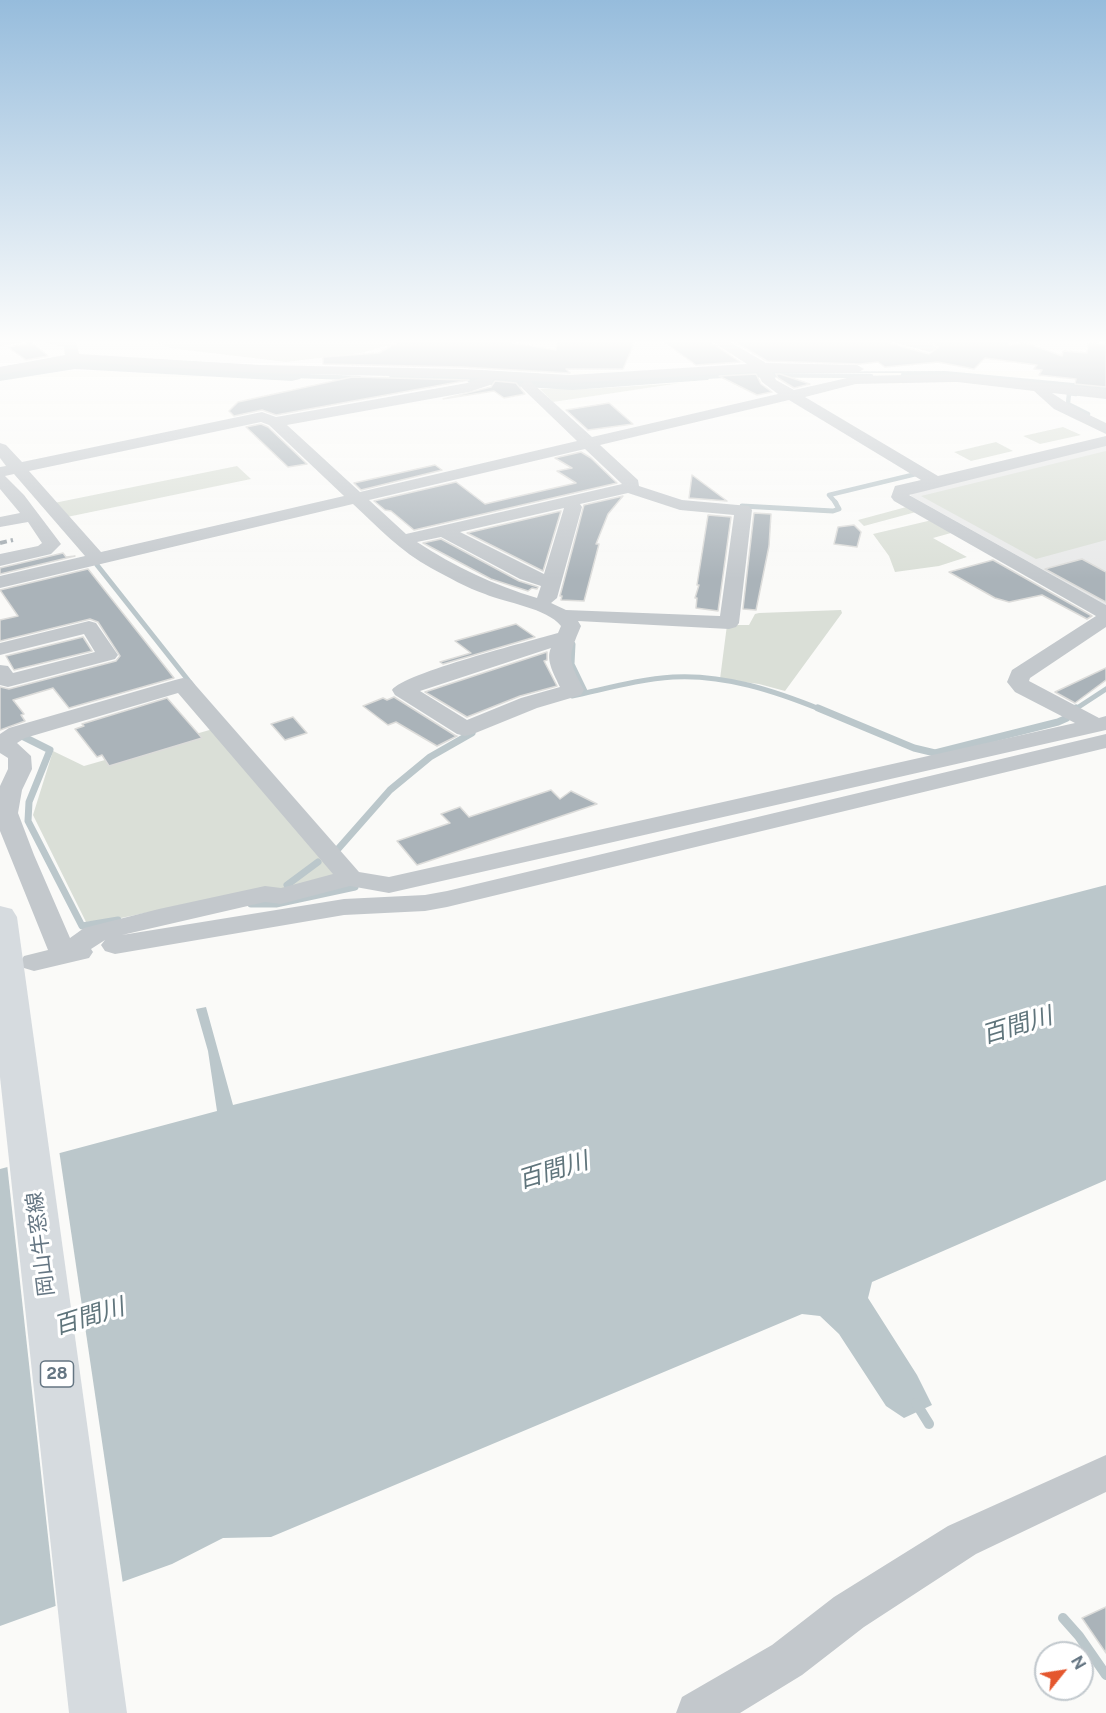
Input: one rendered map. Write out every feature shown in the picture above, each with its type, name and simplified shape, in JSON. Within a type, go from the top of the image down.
[{"type":"main road","name":"岡山牛窓線","points":[[0,917],[98,1713]]},
{"type":"street","points":[[9,478],[254,419]]},
{"type":"street","points":[[267,419],[275,422],[402,540],[436,563],[491,590],[544,598]]},
{"type":"street","points":[[275,422],[292,419]]},
{"type":"street","points":[[562,419],[632,484],[629,488]]},
{"type":"street","points":[[0,582],[688,419]]},
{"type":"street","points":[[830,419],[936,482]]},
{"type":"street","points":[[1087,419],[1106,429]]},
{"type":"street","points":[[1106,441],[902,490],[900,497],[1106,613]]},
{"type":"street","points":[[0,448],[9,478],[31,516],[52,544],[44,550],[7,558],[0,537]]},
{"type":"street","points":[[9,478],[97,560]]},
{"type":"street","points":[[402,540],[629,488],[680,505],[743,510],[729,623],[570,615],[559,653],[563,671],[573,690],[529,703],[465,729],[403,690],[566,627]]},
{"type":"street","points":[[544,598],[573,507],[569,502]]},
{"type":"street","points":[[0,522],[31,516]]},
{"type":"street","points":[[444,531],[527,575],[566,627]]},
{"type":"street","points":[[1090,722],[1023,687],[1018,682],[1020,675],[1106,618]]},
{"type":"street","points":[[0,649],[89,627],[108,655],[8,681],[0,672]]},
{"type":"street","points":[[0,745],[17,733],[183,685],[350,878]]},
{"type":"street","points":[[64,955],[94,934],[159,917],[265,894],[281,896],[350,878],[389,885],[1090,722]]},
{"type":"street","points":[[34,962],[146,939],[344,907],[425,903],[447,899],[1090,722]]},
{"type":"street","points":[[0,745],[11,749],[19,756],[20,770],[10,790],[6,813],[21,855],[64,955]]},
{"type":"street","points":[[698,1713],[787,1660],[849,1612],[952,1546],[1106,1473]]},
{"type":"shaded area","points":[[1063,427],[1081,435],[1040,444],[1023,436]]},
{"type":"shaded area","points":[[996,442],[1013,451],[971,461],[954,452]]},
{"type":"shaded area","points":[[1106,445],[1106,605],[911,496],[912,492]]},
{"type":"shaded area","points":[[1106,451],[1106,540],[1036,559],[921,496]]},
{"type":"shaded area","points":[[237,466],[251,479],[67,517],[54,503]]},
{"type":"shaded area","points":[[910,506],[916,512],[864,526],[858,520]]},
{"type":"shaded area","points":[[932,520],[951,533],[933,538],[967,557],[939,566],[895,572],[889,556],[873,534]]},
{"type":"shaded area","points":[[841,610],[842,613],[785,691],[759,684],[720,679],[727,625],[749,625],[755,614],[759,613]]},
{"type":"shaded area","points":[[213,729],[334,870],[336,878],[282,892],[265,888],[121,918],[86,922],[33,815],[53,751],[84,766]]},
{"type":"water","name":"百間川","points":[[1106,885],[1106,1180],[872,1282],[868,1298],[917,1375],[932,1405],[904,1418],[886,1406],[839,1334],[820,1316],[802,1314],[271,1537],[223,1538],[172,1564],[0,1626],[0,1169],[217,1111],[208,1051],[196,1009],[206,1007],[233,1105]]},
{"type":"pier","points":[[59,1150],[123,1584],[56,1609],[7,1164]]},
{"type":"building","points":[[576,419],[627,419],[633,424],[588,430]]},
{"type":"building","points":[[261,424],[268,427],[307,464],[288,467],[246,427]]},
{"type":"building","points":[[581,452],[591,458],[617,483],[414,530],[391,511],[385,510],[374,501],[456,482],[485,504],[576,483],[557,471],[572,468],[555,458]]},
{"type":"building","points":[[435,465],[442,470],[361,490],[354,483]]},
{"type":"building","points":[[692,475],[727,501],[689,498]]},
{"type":"building","points":[[623,496],[608,514],[596,544],[599,544],[584,601],[561,600],[562,596],[560,596],[584,505]]},
{"type":"building","points":[[561,511],[543,571],[467,533]]},
{"type":"building","points":[[754,513],[771,514],[769,546],[756,610],[743,609]]},
{"type":"building","points":[[708,515],[731,517],[718,611],[696,608],[697,598],[695,598],[699,585],[697,585]]},
{"type":"building","points":[[854,525],[861,532],[857,547],[834,544],[838,527]]},
{"type":"building","points":[[441,539],[519,581],[538,587],[537,589],[532,588],[528,591],[491,579],[423,543]]},
{"type":"building","points":[[63,553],[66,557],[75,556],[0,574],[0,568]]},
{"type":"building","points":[[1082,559],[1106,572],[1106,602],[1045,569]]},
{"type":"building","points":[[993,560],[1092,616],[1087,619],[1042,595],[1009,602],[995,598],[949,572]]},
{"type":"building","points":[[88,569],[174,678],[69,708],[53,688],[13,700],[24,714],[21,715],[25,721],[0,730],[0,687],[9,689],[116,661],[120,656],[98,622],[90,619],[0,641],[0,620],[18,616],[0,590]]},
{"type":"building","points":[[516,624],[535,637],[443,664],[440,662],[471,653],[455,641]]},
{"type":"building","points":[[83,637],[92,651],[14,670],[6,656]]},
{"type":"building","points":[[547,652],[547,660],[544,661],[557,686],[520,696],[467,717],[425,692]]},
{"type":"building","points":[[1106,668],[1106,680],[1075,703],[1055,692]]},
{"type":"building","points":[[394,697],[457,736],[437,746],[396,722],[388,725],[363,706],[383,698],[387,700]]},
{"type":"building","points":[[167,698],[202,738],[109,766],[102,755],[97,757],[75,729],[84,726],[82,724]]},
{"type":"building","points":[[293,717],[307,733],[285,740],[271,724]]},
{"type":"building","points":[[551,790],[560,799],[571,791],[597,804],[417,865],[397,841],[450,823],[441,814],[460,807],[469,817]]},
{"type":"building","points":[[1106,1607],[1106,1653],[1082,1618]]},
{"type":"waterway","points":[[836,503],[829,495],[916,474],[911,471]]},
{"type":"waterway","points":[[742,506],[833,511],[839,509],[835,502]]},
{"type":"waterway","points":[[97,565],[192,685]]},
{"type":"waterway","points":[[573,644],[572,664],[586,693]]},
{"type":"waterway","points":[[586,693],[673,677],[711,678],[749,685],[822,710]]},
{"type":"waterway","points":[[1074,710],[1106,689]]},
{"type":"waterway","points":[[572,696],[586,693]]},
{"type":"waterway","points":[[818,708],[914,748],[935,753],[1058,722],[1067,718],[1067,714],[1076,708]]},
{"type":"waterway","points":[[338,849],[390,790],[430,757],[472,733]]},
{"type":"waterway","points":[[22,736],[50,750],[29,802],[28,821],[82,926],[118,920]]},
{"type":"waterway","points":[[287,885],[318,862]]},
{"type":"waterway","points":[[251,904],[276,904],[355,887]]},
{"type":"waterway","points":[[916,1403],[929,1424]]},
{"type":"waterway","points":[[1063,1618],[1079,1636],[1106,1675]]},
{"type":"railway","points":[[0,543],[13,540]]}]
